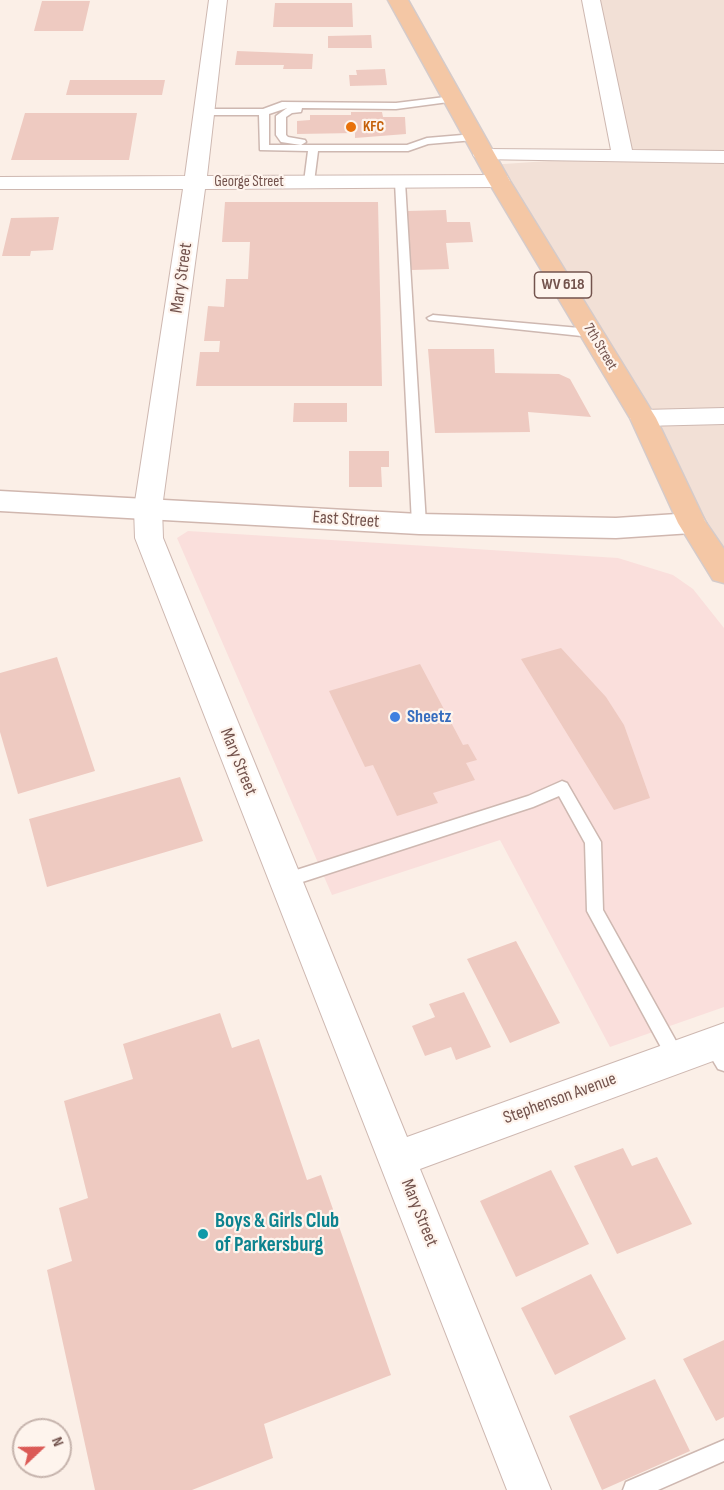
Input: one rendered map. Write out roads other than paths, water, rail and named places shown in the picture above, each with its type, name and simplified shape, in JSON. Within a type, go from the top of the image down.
[{"type":"main road","name":"7th Street","points":[[398,0],[499,181],[643,418],[692,523],[724,572]]},
{"type":"main road","name":"East Street","points":[[0,501],[148,507],[418,524],[615,528],[692,523]]},
{"type":"street","name":"Mary Street","points":[[218,0],[195,182],[148,507],[149,538],[529,1490]]},
{"type":"street","points":[[591,0],[622,156]]},
{"type":"street","points":[[479,146],[622,156],[724,158]]},
{"type":"street","name":"George Street","points":[[0,183],[499,181]]},
{"type":"street","points":[[643,418],[724,416]]},
{"type":"street","name":"Stephenson Avenue","points":[[397,1159],[675,1056],[720,1049]]},
{"type":"lane","points":[[204,112],[264,112],[282,105],[396,106],[453,99]]},
{"type":"lane","points":[[368,105],[361,109],[290,110],[281,116],[281,135],[285,140],[297,142],[380,143],[387,148]]},
{"type":"lane","points":[[264,112],[264,148],[408,148],[427,141],[479,146]]},
{"type":"lane","points":[[309,182],[313,148]]},
{"type":"lane","points":[[400,182],[418,524]]},
{"type":"lane","points":[[434,318],[591,333]]},
{"type":"lane","points":[[287,880],[534,801],[562,787],[593,842],[595,911],[675,1056]]},
{"type":"lane","points":[[634,1490],[724,1450]]},
{"type":"place","name":"KFC","points":[[351,127]]},
{"type":"place","name":"Sheetz","points":[[395,717]]},
{"type":"place","name":"Boys & Girls Club of Parkersburg","points":[[203,1234]]}]
